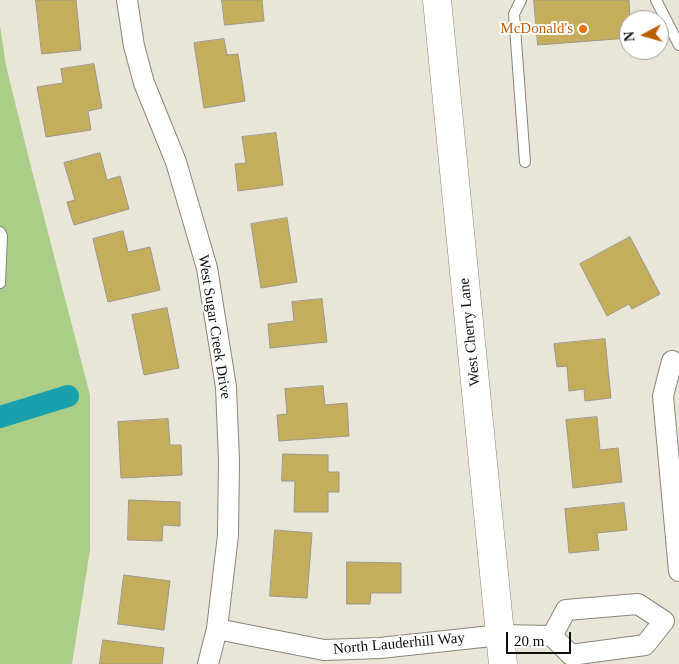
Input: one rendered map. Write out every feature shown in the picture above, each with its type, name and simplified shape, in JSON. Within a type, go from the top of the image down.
[{"type":"main road","name":"West Cherry Lane","points":[[437,0],[503,664]]},
{"type":"street","name":"West Sugar Creek Drive","points":[[127,0],[134,46],[144,83],[176,162],[207,268],[226,387],[229,461],[228,535],[217,629],[208,664]]},
{"type":"street","points":[[672,361],[664,396],[679,571]]},
{"type":"street","points":[[638,604],[671,619],[646,645],[571,655],[552,636],[566,610],[638,604]]},
{"type":"street","name":"North Lauderhill Way","points":[[217,629],[324,650],[380,648],[500,635],[552,636]]},
{"type":"lane","points":[[521,0],[514,14],[525,162]]},
{"type":"lane","points":[[656,0],[679,45]]},
{"type":"lane","points":[[0,232],[2,236],[0,283]]},
{"type":"green space","points":[[0,25],[6,66],[90,395],[90,550],[72,664],[0,664]]},
{"type":"building","points":[[36,0],[76,0],[81,50],[42,54]]},
{"type":"building","points":[[222,0],[262,0],[264,21],[225,25]]},
{"type":"building","name":"McDonald's","points":[[534,0],[629,0],[630,10],[619,10],[619,39],[538,45]]},
{"type":"building","points":[[224,39],[227,55],[238,54],[245,101],[204,108],[194,43]]},
{"type":"building","points":[[94,64],[102,108],[88,111],[91,130],[46,137],[37,87],[63,83],[61,69]]},
{"type":"building","points":[[276,133],[283,185],[238,191],[235,164],[246,163],[242,137]]},
{"type":"building","points":[[100,153],[107,180],[120,176],[129,209],[74,225],[67,202],[75,200],[64,163]]},
{"type":"building","points":[[287,218],[297,282],[261,288],[251,224]]},
{"type":"building","points":[[123,231],[128,252],[150,247],[160,290],[108,302],[93,239]]},
{"type":"building","points":[[630,237],[660,294],[632,309],[629,304],[607,316],[580,264]]},
{"type":"building","points":[[322,299],[327,342],[270,348],[268,324],[294,321],[292,302]]},
{"type":"building","points":[[167,308],[179,368],[144,375],[132,315]]},
{"type":"building","points":[[605,339],[611,398],[585,401],[584,389],[569,391],[567,366],[557,367],[554,344]]},
{"type":"building","points":[[323,386],[325,405],[347,403],[349,436],[279,441],[277,415],[287,414],[285,389]]},
{"type":"building","points":[[597,417],[600,450],[618,448],[622,482],[573,488],[566,420]]},
{"type":"building","points":[[168,419],[170,445],[181,445],[182,475],[121,478],[118,422]]},
{"type":"building","points":[[283,454],[328,455],[328,472],[339,472],[339,492],[328,492],[328,512],[294,512],[295,481],[282,481]]},
{"type":"building","points":[[129,500],[180,502],[180,526],[163,525],[162,541],[128,540]]},
{"type":"building","points":[[624,503],[627,530],[597,533],[599,550],[569,553],[565,509]]},
{"type":"building","points":[[275,530],[312,533],[307,598],[270,596]]},
{"type":"building","points":[[347,562],[401,563],[401,593],[371,593],[370,604],[347,604]]},
{"type":"building","points":[[124,575],[170,581],[164,630],[118,624]]},
{"type":"building","points":[[103,640],[164,648],[162,664],[100,664]]},
{"type":"waterway","points":[[0,417],[68,396]]},
{"type":"place","name":"McDonald's","points":[[583,29]]}]
